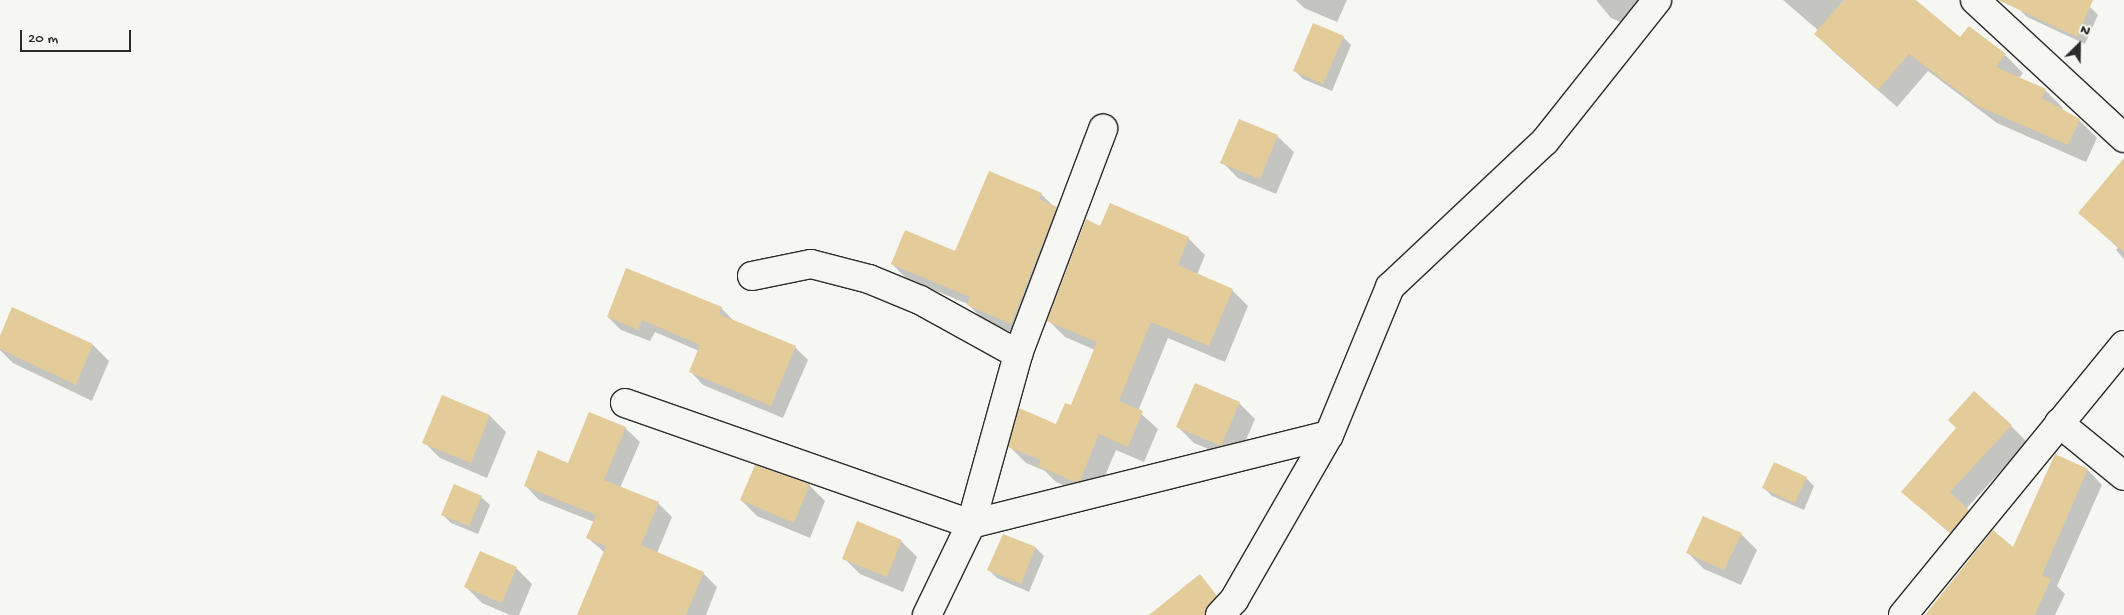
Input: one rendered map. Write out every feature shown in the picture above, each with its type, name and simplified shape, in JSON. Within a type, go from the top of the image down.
[{"type":"street","points":[[1220,615],[1234,600],[1329,435],[1390,287],[1545,141],[1657,0]]},
{"type":"street","points":[[1975,0],[2124,138]]},
{"type":"street","points":[[927,615],[971,524],[1018,354],[1103,129]]},
{"type":"street","points":[[752,276],[811,264],[869,279],[920,300],[1018,354]]},
{"type":"street","points":[[1903,615],[2124,345]]},
{"type":"street","points":[[625,403],[971,524],[1329,435]]},
{"type":"street","points":[[2059,423],[2124,476]]},
{"type":"building","points":[[1844,0],[1916,0],[1960,37],[1969,26],[2006,54],[1996,67],[2046,89],[2042,98],[2080,119],[2068,145],[1978,106],[1909,54],[1878,90],[1814,34]]},
{"type":"building","points":[[1998,0],[2093,0],[2077,37]]},
{"type":"building","points":[[1313,23],[1344,36],[1323,84],[1293,71]]},
{"type":"building","points":[[1239,119],[1278,135],[1260,179],[1220,163]]},
{"type":"building","points":[[2124,158],[2124,252],[2078,213]]},
{"type":"building","points":[[989,171],[1042,193],[1039,199],[1057,207],[1011,324],[967,305],[970,297],[891,264],[905,230],[955,251]]},
{"type":"building","points":[[1110,203],[1189,237],[1178,265],[1233,289],[1209,346],[1151,322],[1119,401],[1143,411],[1128,447],[1099,434],[1080,481],[1075,482],[1038,466],[1041,460],[1008,447],[1019,408],[1056,424],[1065,403],[1071,405],[1097,342],[1047,321],[1086,219],[1100,226]]},
{"type":"building","points":[[626,268],[722,307],[719,314],[796,346],[771,406],[689,372],[700,345],[642,320],[638,330],[607,317]]},
{"type":"building","points":[[12,307],[93,344],[76,385],[0,349],[0,336]]},
{"type":"building","points":[[1195,383],[1240,402],[1221,446],[1176,427]]},
{"type":"building","points":[[1974,391],[2012,425],[1950,492],[1969,510],[1950,533],[1901,492],[1956,428],[1948,420]]},
{"type":"building","points":[[442,395],[490,415],[471,463],[422,443]]},
{"type":"building","points":[[589,412],[626,427],[604,480],[659,502],[641,545],[704,572],[686,615],[577,615],[606,546],[586,538],[596,515],[524,486],[538,450],[568,463]]},
{"type":"building","points":[[2055,454],[2088,469],[2042,575],[2051,579],[2035,615],[1925,615],[1993,530],[2013,547]]},
{"type":"building","points":[[1774,462],[1807,477],[1795,503],[1762,488]]},
{"type":"building","points":[[755,465],[810,484],[794,523],[740,500]]},
{"type":"building","points":[[454,484],[482,496],[469,526],[441,515]]},
{"type":"building","points":[[1703,516],[1742,533],[1724,570],[1686,553]]},
{"type":"building","points":[[857,521],[902,540],[887,577],[842,559]]},
{"type":"building","points":[[1003,534],[1036,547],[1021,584],[987,570]]},
{"type":"building","points":[[480,551],[517,567],[502,603],[464,587]]},
{"type":"building","points":[[1200,574],[1217,596],[1205,615],[1149,615]]}]
